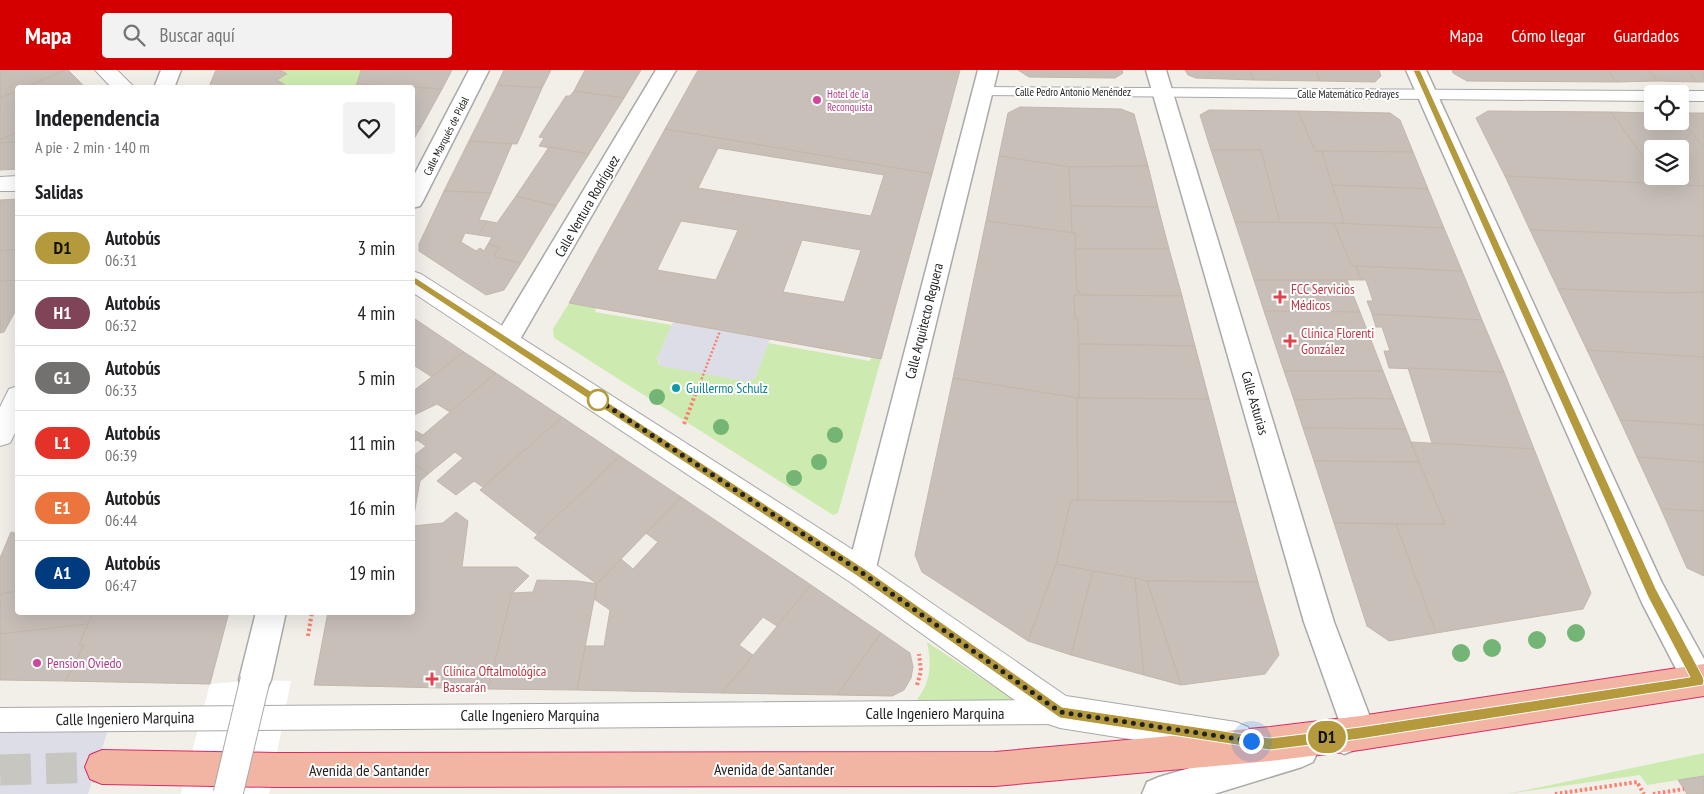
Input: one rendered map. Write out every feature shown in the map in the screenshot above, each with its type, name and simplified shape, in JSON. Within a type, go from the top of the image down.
[{"type":"highway","name":"Avenida de Santander","points":[[102,768],[276,770],[995,769],[1270,744],[1360,733],[1701,680]]},
{"type":"street","points":[[105,70],[122,85]]},
{"type":"street","points":[[165,85],[171,70]]},
{"type":"street","name":"Calle Marqués de Pidal","points":[[415,195],[479,70]]},
{"type":"street","name":"Calle Ventura Rodríguez","points":[[506,341],[521,319],[666,70]]},
{"type":"street","points":[[1416,70],[1652,593],[1701,680]]},
{"type":"street","name":"Calle Pedro Antonio Menéndez","points":[[985,81],[1160,81]]},
{"type":"street","name":"Calle Arquitecto Reguera","points":[[861,572],[985,81]]},
{"type":"street","name":"Calle Matemático Pedrayes","points":[[1160,81],[1426,94],[1644,96]]},
{"type":"street","name":"Calle Asturias","points":[[1160,81],[1319,622],[1360,733]]},
{"type":"street","points":[[1689,96],[1704,96]]},
{"type":"street","points":[[0,184],[15,183]]},
{"type":"street","points":[[415,282],[861,572],[1060,712],[1270,744]]},
{"type":"street","points":[[0,435],[15,403]]},
{"type":"street","points":[[228,794],[271,615]]},
{"type":"street","name":"Calle Ingeniero Marquina","points":[[0,720],[1060,712]]},
{"type":"street","points":[[1159,794],[1360,733]]},
{"type":"path","points":[[674,450],[720,331]]},
{"type":"path","points":[[308,636],[312,615]]},
{"type":"path","points":[[882,713],[912,693],[919,682],[921,665],[918,647]]},
{"type":"path","points":[[1555,794],[1637,782],[1644,794]]},
{"type":"path","points":[[1653,794],[1684,789]]},
{"type":"green space","points":[[280,70],[361,70],[357,84],[355,85],[286,85],[277,80],[287,75]]},
{"type":"green space","points":[[569,303],[596,308],[595,312],[672,325],[657,359],[659,364],[748,382],[755,378],[768,343],[870,361],[872,357],[881,359],[838,513],[833,515],[554,338],[553,329]]},
{"type":"green space","points":[[927,642],[1010,697],[1012,701],[916,701],[925,687],[929,673],[930,658]]},
{"type":"green space","points":[[1704,753],[1704,776],[1647,785],[1640,775],[1507,794]]},
{"type":"shaded area","points":[[673,322],[770,339],[755,378],[748,382],[661,366],[657,359]]},
{"type":"shaded area","points":[[114,710],[88,794],[0,794],[0,711]]},
{"type":"pier","points":[[255,680],[291,681],[269,794],[181,794],[210,684]]},
{"type":"building","points":[[0,70],[65,70],[31,85],[15,85],[15,91],[0,98]]},
{"type":"building","points":[[68,70],[83,85],[31,85]]},
{"type":"building","points":[[216,70],[280,70],[287,74],[277,80],[285,85],[210,84]]},
{"type":"building","points":[[361,70],[452,70],[442,89],[415,87],[415,85],[357,84]]},
{"type":"building","points":[[504,70],[551,70],[542,88],[497,85]]},
{"type":"building","points":[[585,70],[641,70],[624,98],[574,91]]},
{"type":"building","name":"Hotel de la Reconquista","points":[[698,70],[960,70],[932,174],[665,129]]},
{"type":"building","points":[[1018,70],[1122,70],[1123,73],[1115,78],[1029,77]]},
{"type":"building","points":[[1185,70],[1250,70],[1254,80],[1196,78],[1188,75]]},
{"type":"building","points":[[1250,70],[1316,70],[1320,81],[1254,80]]},
{"type":"building","points":[[1316,70],[1379,70],[1381,76],[1375,82],[1320,81]]},
{"type":"building","points":[[1452,70],[1608,70],[1617,82],[1467,81],[1453,73]]},
{"type":"building","points":[[1608,70],[1648,70],[1658,81],[1617,82]]},
{"type":"building","points":[[1648,70],[1687,70],[1697,82],[1658,81]]},
{"type":"building","points":[[1687,70],[1704,70],[1704,82],[1697,82]]},
{"type":"building","points":[[497,85],[542,88],[517,144],[469,141]]},
{"type":"building","points":[[415,87],[442,89],[421,127],[415,126]]},
{"type":"building","points":[[15,91],[15,133],[0,140],[0,98]]},
{"type":"building","points":[[574,91],[624,98],[589,154],[539,146],[544,138],[539,137],[566,96],[570,96]]},
{"type":"building","points":[[1020,107],[1121,109],[1134,114],[1148,166],[1069,167],[999,156],[1008,113]]},
{"type":"building","points":[[1209,110],[1298,111],[1315,151],[1322,151],[1345,223],[1280,223],[1261,150],[1211,150],[1200,115]]},
{"type":"building","points":[[1298,111],[1390,113],[1400,120],[1413,152],[1315,151]]},
{"type":"building","points":[[1488,111],[1611,112],[1644,158],[1644,183],[1505,176],[1476,118]]},
{"type":"building","points":[[1611,112],[1644,113],[1644,130],[1689,129],[1704,148],[1704,186],[1684,185],[1689,185],[1689,140],[1644,140],[1644,158]]},
{"type":"building","points":[[1689,113],[1704,113],[1704,148],[1689,129]]},
{"type":"building","points":[[415,126],[421,127],[415,137]]},
{"type":"building","points":[[665,129],[932,174],[881,359],[569,303]],"holes":[[[718,148],[884,175],[871,216],[698,188]],[[681,221],[738,230],[716,280],[657,270]],[[802,240],[861,250],[844,302],[783,292]]]},
{"type":"building","points":[[15,133],[15,142],[0,143],[0,140]]},
{"type":"building","points":[[469,141],[512,144],[491,193],[444,191]]},
{"type":"building","points":[[15,142],[15,169],[0,170],[0,143]]},
{"type":"building","points":[[549,147],[589,154],[556,206],[516,196]]},
{"type":"building","points":[[1211,150],[1261,150],[1280,223],[1235,222]]},
{"type":"building","points":[[1322,151],[1413,152],[1428,189],[1332,185]]},
{"type":"building","points":[[999,156],[1069,167],[1072,233],[986,221]]},
{"type":"building","points":[[1148,166],[1158,207],[1071,206],[1069,167]]},
{"type":"building","points":[[1505,176],[1644,183],[1644,185],[1704,186],[1704,236],[1530,230]]},
{"type":"building","points":[[1332,185],[1428,189],[1444,228],[1345,225]]},
{"type":"building","points":[[444,191],[491,193],[479,220],[487,221],[478,235],[465,233],[461,242],[476,251],[480,248],[484,251],[488,244],[500,247],[494,255],[495,257],[521,263],[504,290],[486,295],[419,251],[419,244]]},
{"type":"building","points":[[516,196],[556,206],[521,263],[495,257],[494,255],[500,247],[488,244],[492,237],[478,235],[487,221],[497,223]]},
{"type":"building","points":[[15,199],[15,249],[0,251],[0,200]]},
{"type":"building","points":[[1071,206],[1158,207],[1169,249],[1075,249],[1075,233],[1072,233]]},
{"type":"building","points":[[986,221],[1075,233],[1077,292],[1080,292],[1080,295],[1074,295],[1075,319],[1078,319],[1079,398],[953,378]]},
{"type":"building","points":[[1235,222],[1334,223],[1352,266],[1356,266],[1361,280],[1254,280]]},
{"type":"building","points":[[1334,223],[1444,228],[1462,271],[1352,266]]},
{"type":"building","points":[[1530,230],[1704,236],[1704,292],[1673,293],[1558,289]]},
{"type":"building","points":[[15,249],[15,280],[0,281],[0,251]]},
{"type":"building","points":[[1075,249],[1169,249],[1182,296],[1080,295],[1080,292],[1077,292]]},
{"type":"building","points":[[1356,266],[1462,271],[1482,320],[1372,314],[1367,301],[1373,301],[1366,280],[1361,280]]},
{"type":"building","points":[[15,280],[15,312],[4,332],[0,333],[0,281]]},
{"type":"building","points":[[1254,280],[1347,280],[1360,312],[1264,311]]},
{"type":"building","points":[[1558,289],[1673,293],[1704,292],[1704,357],[1587,350]]},
{"type":"building","points":[[1074,295],[1182,296],[1195,346],[1079,344],[1078,319],[1075,319]]},
{"type":"building","points":[[1264,311],[1360,312],[1383,371],[1284,371]]},
{"type":"building","points":[[1372,314],[1482,320],[1504,372],[1389,368],[1384,351],[1390,351],[1382,327],[1376,327]]},
{"type":"building","points":[[415,319],[464,352],[432,377],[415,366]]},
{"type":"building","points":[[1079,344],[1195,346],[1209,399],[1079,398]]},
{"type":"building","points":[[1587,350],[1704,357],[1704,425],[1620,420]]},
{"type":"building","points":[[464,352],[496,373],[450,412],[437,404],[415,415],[415,390]]},
{"type":"building","points":[[1408,368],[1504,372],[1534,449],[1432,443]]},
{"type":"building","points":[[1284,371],[1383,371],[1394,399],[1294,400]]},
{"type":"building","points":[[496,373],[562,417],[483,487],[474,481],[456,495],[437,481],[463,458],[455,452],[428,474],[415,465],[415,455],[426,446],[417,440]]},
{"type":"building","points":[[953,378],[1077,398],[1078,501],[1071,500],[1056,564],[1028,641],[922,572],[915,555]]},
{"type":"building","points":[[1077,398],[1209,399],[1236,502],[1078,501]]},
{"type":"building","points":[[1394,399],[1406,429],[1303,428],[1294,400]]},
{"type":"building","points":[[562,417],[620,456],[538,535],[480,490]]},
{"type":"building","points":[[1620,420],[1704,425],[1704,462],[1637,457]]},
{"type":"building","points":[[1303,428],[1406,429],[1419,462],[1314,461]]},
{"type":"building","points":[[415,431],[423,435],[415,442]]},
{"type":"building","points":[[1411,442],[1534,449],[1591,593],[1583,609],[1436,633],[1396,524],[1445,524]]},
{"type":"building","points":[[620,456],[681,497],[597,584],[534,538]]},
{"type":"building","points":[[1637,457],[1704,462],[1704,511],[1661,509]]},
{"type":"building","points":[[1314,461],[1419,462],[1445,524],[1334,523]]},
{"type":"building","points":[[415,465],[428,474],[420,481],[415,509]]},
{"type":"building","points":[[681,497],[811,585],[777,626],[763,617],[739,645],[753,655],[722,693],[577,690],[585,646],[604,646],[610,610],[594,599],[597,584],[621,559],[633,569],[658,542],[646,533]]},
{"type":"building","points":[[1071,500],[1236,502],[1258,582],[1147,581],[1056,564]]},
{"type":"building","points":[[1661,509],[1704,511],[1704,576],[1687,568]]},
{"type":"building","points":[[456,512],[468,521],[462,567],[517,567],[529,576],[512,593],[488,689],[314,685],[327,615],[415,615],[415,526],[443,523]]},
{"type":"building","points":[[1334,523],[1396,524],[1436,633],[1389,641],[1367,626]]},
{"type":"building","points":[[11,532],[15,533],[15,592],[0,594],[0,558]]},
{"type":"building","points":[[1056,564],[1093,571],[1071,655],[1028,641]]},
{"type":"building","points":[[1093,571],[1135,578],[1144,675],[1071,655]]},
{"type":"building","points":[[1135,578],[1147,581],[1181,685],[1144,675]]},
{"type":"building","points":[[537,580],[578,581],[597,584],[577,690],[488,689],[512,593],[533,592]]},
{"type":"building","points":[[1147,581],[1258,582],[1279,655],[1265,674],[1181,685]]},
{"type":"building","points":[[811,585],[881,633],[837,695],[722,693]]},
{"type":"building","points":[[15,592],[15,615],[92,615],[88,624],[0,634],[0,594]]},
{"type":"building","points":[[92,615],[228,615],[210,684],[65,681],[84,645],[79,645]]},
{"type":"building","name":"Pension Oviedo","points":[[88,624],[79,645],[84,645],[65,681],[0,680],[0,634]]},
{"type":"building","points":[[881,633],[910,653],[913,667],[911,678],[904,690],[892,696],[837,695]]},
{"type":"building","points":[[1704,776],[1704,794],[1687,794],[1678,780]]},
{"type":"tunnel","points":[[0,770],[102,767]]},
{"type":"bus line","name":"D1","points":[[415,282],[861,572],[1060,712],[1270,744],[1360,733],[1699,681],[1652,593],[1416,70]]},
{"type":"place","name":"Hotel de la Reconquista","points":[[817,100]]},
{"type":"place","name":"FCC Servicios Médicos","points":[[1280,297]]},
{"type":"place","name":"Clínica Florenti González","points":[[1290,341]]},
{"type":"place","name":"Guillermo Schulz","points":[[676,388]]},
{"type":"place","name":"Pension Oviedo","points":[[37,663]]},
{"type":"place","name":"Clínica Oftalmológica Bascarán","points":[[432,679]]},
{"type":"route","points":[[598,400],[595,398],[861,572],[1060,712],[1251,741]]}]
